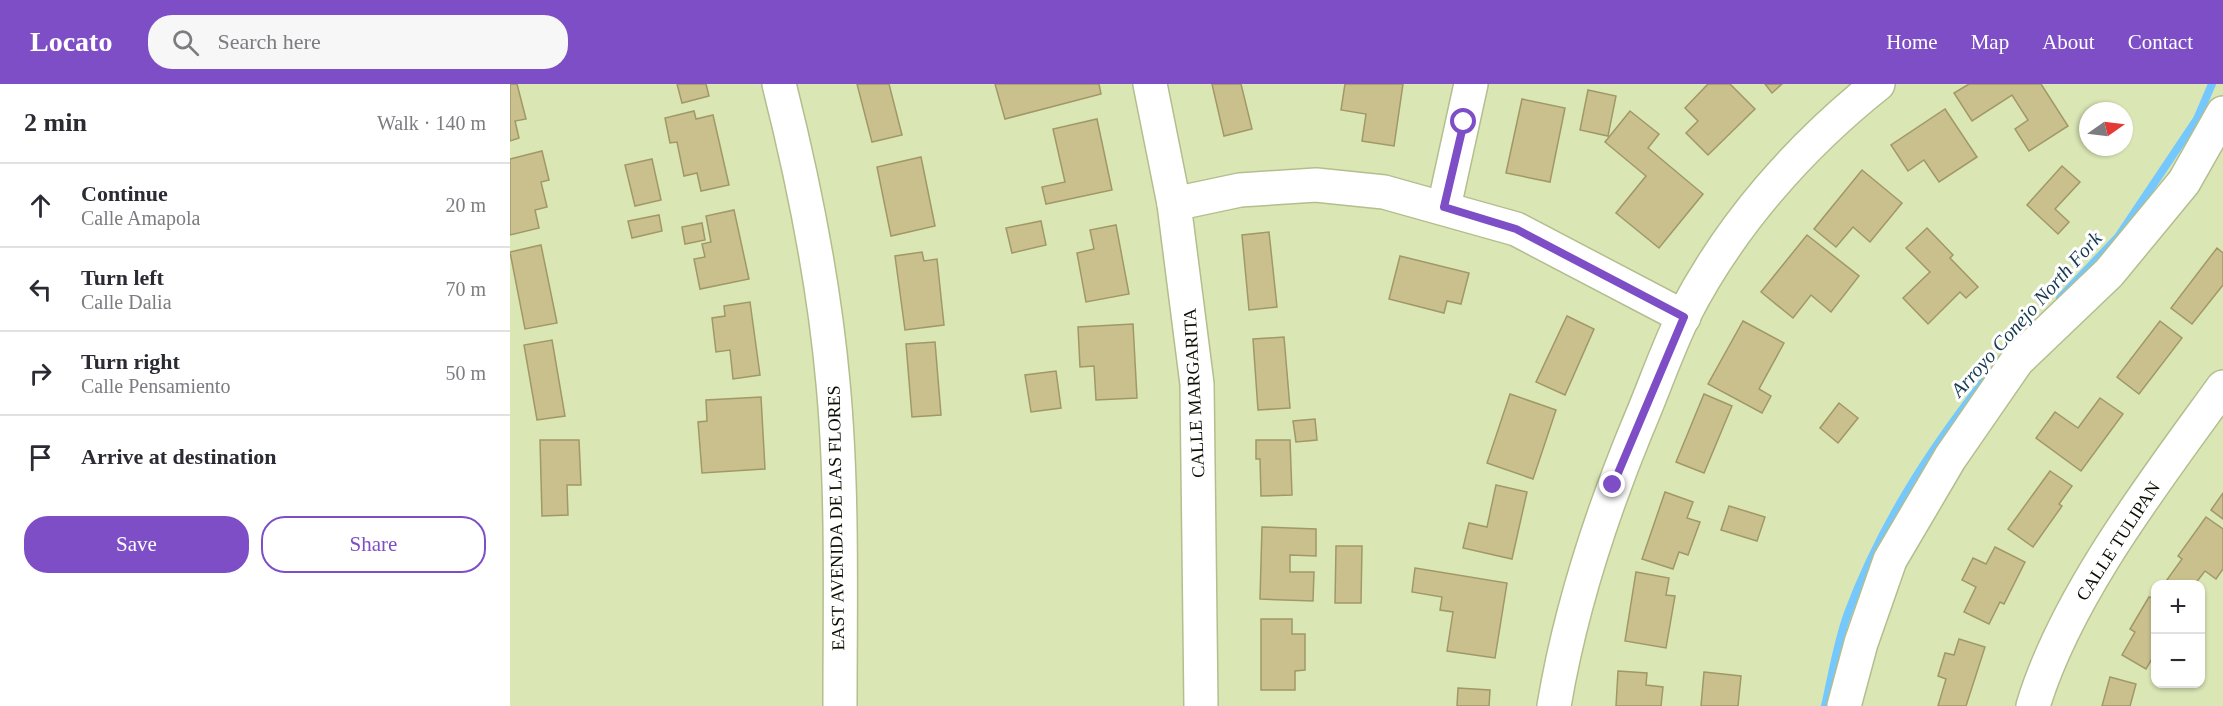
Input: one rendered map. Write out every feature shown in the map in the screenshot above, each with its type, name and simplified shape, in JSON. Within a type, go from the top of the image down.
[{"type":"street","name":"EAST AVENIDA DE LAS FLORES","points":[[779,84],[801,174],[818,262],[833,384],[840,516],[840,706]]},
{"type":"street","name":"CALLE MARGARITA","points":[[1150,84],[1174,204],[1197,384],[1201,706]]},
{"type":"street","points":[[1444,207],[1471,84]]},
{"type":"street","points":[[1554,706],[1588,560],[1613,485],[1684,317],[1716,261],[1788,165],[1836,117],[1878,84]]},
{"type":"street","points":[[1844,706],[1861,643],[1890,560],[1950,458],[2018,361],[2109,273],[2184,182],[2223,113]]},
{"type":"street","points":[[1174,204],[1240,190],[1316,185],[1384,192],[1516,229],[1684,317]]},
{"type":"street","name":"CALLE TULIPAN","points":[[2033,706],[2043,671],[2088,585],[2223,387]]},
{"type":"building","points":[[510,84],[517,84],[526,119],[515,121],[519,138],[510,141]]},
{"type":"building","points":[[677,84],[706,84],[709,96],[682,103]]},
{"type":"building","points":[[857,84],[889,84],[902,135],[872,142]]},
{"type":"building","points":[[995,84],[1099,84],[1101,94],[1005,119]]},
{"type":"building","points":[[1212,84],[1241,84],[1252,129],[1224,136]]},
{"type":"building","points":[[1345,84],[1403,84],[1394,146],[1362,141],[1366,114],[1341,110]]},
{"type":"building","points":[[1708,84],[1730,84],[1755,109],[1708,155],[1686,133],[1698,121],[1685,108]]},
{"type":"building","points":[[1765,84],[1782,84],[1772,93]]},
{"type":"building","points":[[1969,84],[2041,84],[2068,126],[2029,151],[2015,129],[2028,120],[2012,95],[1972,121],[1954,93]]},
{"type":"building","points":[[1588,90],[1616,96],[1608,136],[1580,130]]},
{"type":"building","points":[[1522,99],[1565,108],[1550,182],[1506,173]]},
{"type":"building","points":[[1945,109],[1977,157],[1939,182],[1924,160],[1908,171],[1891,145]]},
{"type":"building","points":[[694,111],[696,119],[713,115],[729,185],[701,191],[697,173],[684,176],[677,142],[670,143],[665,118]]},
{"type":"building","points":[[1630,111],[1659,134],[1648,148],[1703,194],[1659,248],[1616,213],[1646,176],[1605,142]]},
{"type":"building","points":[[1097,119],[1112,190],[1046,204],[1042,187],[1065,182],[1053,129]]},
{"type":"building","points":[[542,151],[549,180],[541,182],[547,207],[535,210],[539,228],[510,235],[510,159]]},
{"type":"building","points":[[921,157],[935,226],[891,236],[877,167]]},
{"type":"building","points":[[652,159],[661,200],[635,206],[625,165]]},
{"type":"building","points":[[2062,166],[2080,182],[2055,209],[2069,222],[2058,234],[2027,205]]},
{"type":"building","points":[[1862,170],[1902,203],[1870,242],[1853,227],[1836,247],[1814,229]]},
{"type":"building","points":[[734,210],[749,279],[700,289],[694,259],[705,257],[702,244],[711,242],[706,216]]},
{"type":"building","points":[[659,215],[662,231],[632,238],[628,221]]},
{"type":"building","points":[[1041,221],[1046,245],[1012,253],[1006,228]]},
{"type":"building","points":[[702,223],[705,240],[685,244],[682,227]]},
{"type":"building","points":[[1116,225],[1129,294],[1086,302],[1077,253],[1094,249],[1090,230]]},
{"type":"building","points":[[1927,228],[1953,255],[1950,258],[1978,287],[1966,298],[1960,292],[1928,324],[1903,298],[1930,272],[1906,248]]},
{"type":"building","points":[[1269,232],[1277,307],[1249,310],[1242,235]]},
{"type":"building","points":[[1807,235],[1859,276],[1831,312],[1811,295],[1793,318],[1761,292]]},
{"type":"building","points":[[541,245],[557,323],[525,329],[510,252]]},
{"type":"building","points":[[2217,248],[2223,253],[2223,285],[2192,324],[2171,308]]},
{"type":"building","points":[[922,252],[924,261],[937,259],[944,325],[905,330],[895,256]]},
{"type":"building","points":[[1400,256],[1469,273],[1461,304],[1447,301],[1444,313],[1389,299]]},
{"type":"building","points":[[750,302],[760,375],[733,379],[730,350],[716,352],[712,318],[725,316],[724,306]]},
{"type":"building","points":[[1567,316],[1594,329],[1565,395],[1536,382]]},
{"type":"building","points":[[1743,321],[1784,343],[1759,389],[1771,396],[1762,413],[1708,384]]},
{"type":"building","points":[[2160,321],[2182,338],[2139,394],[2117,377]]},
{"type":"building","points":[[1133,324],[1137,398],[1096,400],[1094,366],[1080,367],[1078,327]]},
{"type":"building","points":[[1284,337],[1290,408],[1258,410],[1253,339]]},
{"type":"building","points":[[552,340],[565,416],[537,420],[524,345]]},
{"type":"building","points":[[935,342],[941,415],[912,417],[906,344]]},
{"type":"building","points":[[1056,371],[1061,408],[1031,412],[1025,375]]},
{"type":"building","points":[[1510,394],[1556,410],[1533,479],[1487,463]]},
{"type":"building","points":[[1704,394],[1732,406],[1704,473],[1676,462]]},
{"type":"building","points":[[761,397],[765,469],[702,473],[698,422],[707,421],[706,400]]},
{"type":"building","points":[[2100,398],[2123,414],[2081,471],[2036,438],[2055,412],[2078,428]]},
{"type":"building","points":[[1839,403],[1858,418],[1838,443],[1820,428]]},
{"type":"building","points":[[1315,419],[1317,440],[1296,442],[1293,421]]},
{"type":"building","points":[[540,440],[579,440],[581,485],[567,485],[568,515],[542,516]]},
{"type":"building","points":[[1256,440],[1290,440],[1292,495],[1261,496],[1260,459],[1256,459]]},
{"type":"building","points":[[2050,471],[2072,486],[2059,504],[2062,506],[2033,547],[2008,529]]},
{"type":"building","points":[[1496,485],[1527,492],[1512,559],[1463,548],[1469,523],[1487,527]]},
{"type":"building","points":[[1665,492],[1693,502],[1687,518],[1700,522],[1688,555],[1679,552],[1673,569],[1642,559]]},
{"type":"building","points":[[2223,493],[2223,519],[2211,510]]},
{"type":"building","points":[[1729,506],[1765,517],[1757,541],[1721,530]]},
{"type":"building","points":[[2206,517],[2223,529],[2223,569],[2216,579],[2205,571],[2198,580],[2167,580],[2182,559],[2178,556]]},
{"type":"building","points":[[1262,527],[1316,529],[1316,556],[1290,555],[1290,572],[1314,572],[1313,601],[1260,599]]},
{"type":"building","points":[[1336,546],[1362,546],[1361,603],[1335,603]]},
{"type":"building","points":[[1995,547],[2025,562],[2004,604],[2000,602],[1989,624],[1964,612],[1976,587],[1962,580],[1973,558],[1986,564]]},
{"type":"building","points":[[1415,568],[1507,583],[1495,658],[1447,651],[1453,612],[1440,610],[1442,597],[1412,592]]},
{"type":"building","points":[[1636,572],[1669,578],[1666,595],[1675,596],[1666,648],[1625,641]]},
{"type":"building","points":[[2149,597],[2151,598],[2151,660],[2146,669],[2122,655],[2135,632],[2130,629]]},
{"type":"building","points":[[1261,619],[1292,619],[1292,634],[1305,634],[1305,670],[1295,671],[1295,690],[1261,690]]},
{"type":"building","points":[[1959,639],[1985,647],[1966,706],[1938,706],[1946,679],[1938,676],[1945,653],[1954,655]]},
{"type":"building","points":[[1618,671],[1647,673],[1646,685],[1663,687],[1661,706],[1616,706]]},
{"type":"building","points":[[1704,672],[1741,676],[1738,706],[1701,706]]},
{"type":"building","points":[[2110,677],[2136,684],[2130,706],[2102,706]]},
{"type":"building","points":[[1458,688],[1490,690],[1489,706],[1457,706]]},
{"type":"waterway","name":"Arroyo Conejo North Fork","points":[[2060,298],[2118,237],[2197,119],[2212,84]]},
{"type":"waterway","name":"Arroyo Conejo North Fork","points":[[1825,706],[1844,624],[1875,551],[1906,492],[1943,436],[1983,382]]},
{"type":"route","points":[[1464,122],[1444,207],[1516,229],[1684,317],[1613,485]]}]
